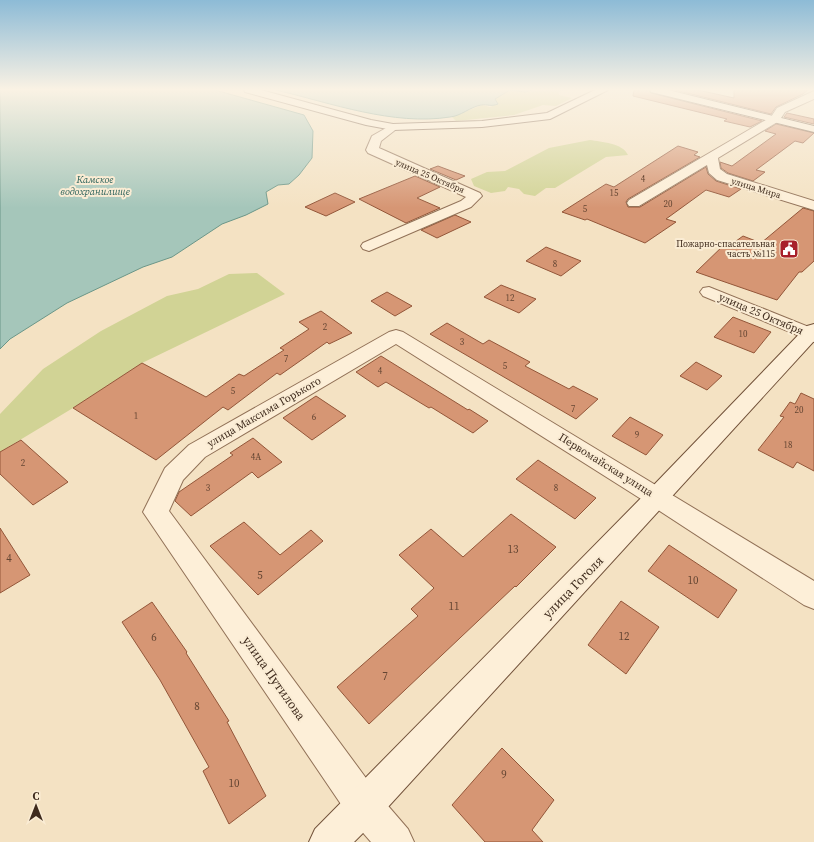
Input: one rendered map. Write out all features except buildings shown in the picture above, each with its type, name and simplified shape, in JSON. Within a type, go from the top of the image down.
[{"type":"street","name":"улица 25 Октября","points":[[369,246],[466,204],[476,196],[372,150],[376,139],[391,129]]},
{"type":"street","points":[[634,203],[758,129]]},
{"type":"street","name":"улица Мира","points":[[712,157],[714,170],[722,177],[814,206]]},
{"type":"street","name":"улица 25 Октября","points":[[709,292],[813,333]]},
{"type":"street","name":"улица Гоголя","points":[[328,842],[658,498],[813,333]]},
{"type":"street","name":"Первомайская улица","points":[[396,336],[814,596]]},
{"type":"street","name":"улица Максима Горького","points":[[156,512],[173,475],[197,451],[396,336]]},
{"type":"street","name":"улица Путилова","points":[[156,512],[364,806],[395,842]]},
{"type":"green space","points":[[590,140],[606,142],[617,146],[622,148],[628,155],[606,157],[555,188],[546,188],[535,196],[524,194],[519,189],[508,187],[505,191],[491,193],[474,186],[471,179],[487,172],[505,171],[549,148]]},
{"type":"green space","points":[[257,273],[285,294],[142,363],[73,408],[0,452],[0,414],[43,369],[101,331],[167,296],[198,289],[229,274]]},
{"type":"water","name":"Камское водохранилище","points":[[0,129],[312,129],[312,158],[299,175],[289,184],[278,185],[266,192],[268,204],[246,215],[222,224],[172,257],[143,267],[67,303],[10,339],[0,349]]},
{"type":"place","name":"Пожарно-спасательная часть №115","points":[[789,249]]}]
